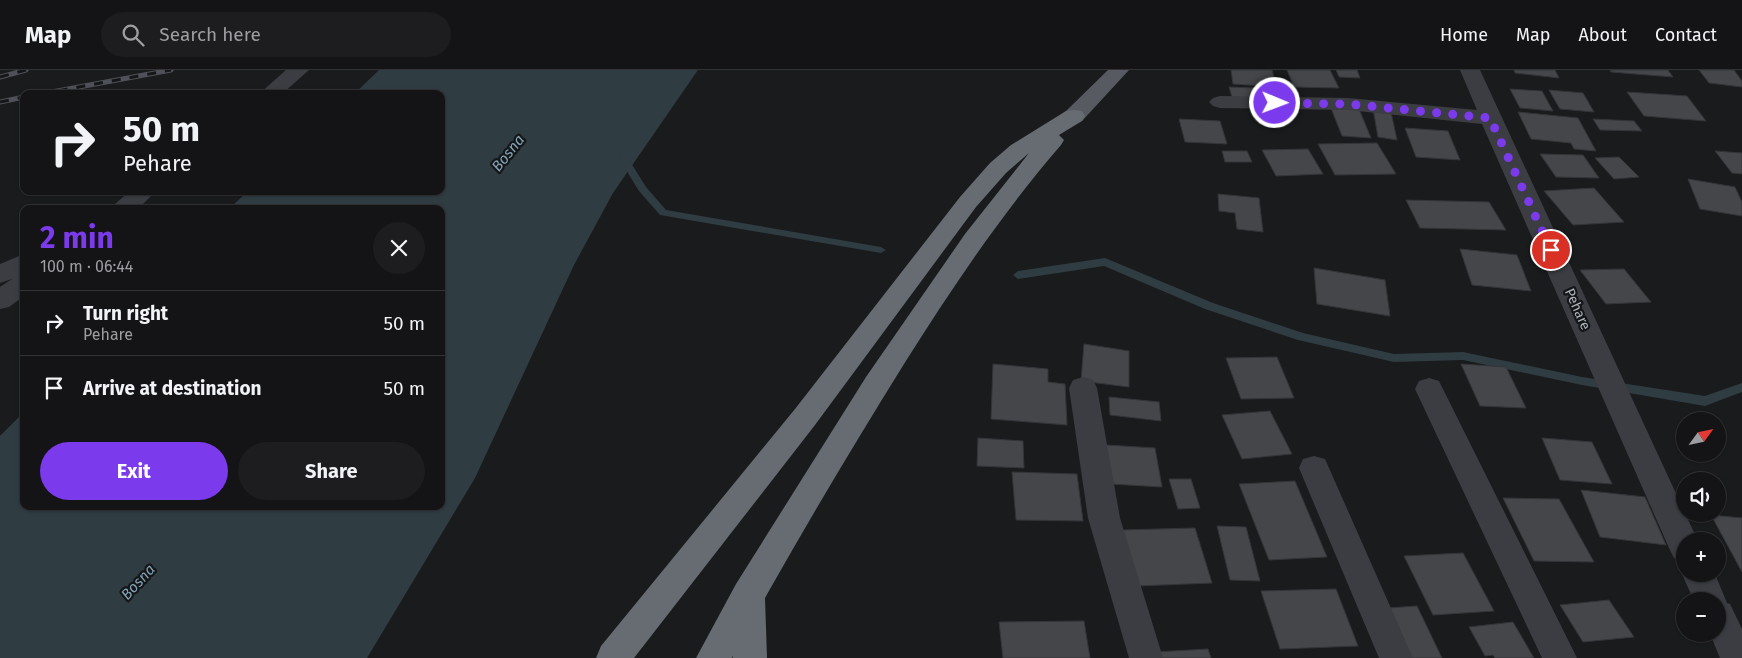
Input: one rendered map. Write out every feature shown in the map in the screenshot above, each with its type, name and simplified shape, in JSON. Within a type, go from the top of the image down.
[{"type":"highway","points":[[713,658],[748,595],[861,408],[933,298],[1033,161],[1074,116]]},
{"type":"highway","points":[[613,658],[804,417],[968,202],[998,168],[1019,150],[1074,116]]},
{"type":"highway","points":[[748,595],[750,658]]},
{"type":"main road","points":[[1074,116],[1119,70]]},
{"type":"street","points":[[274,90],[299,70]]},
{"type":"street","name":"Pehare","points":[[1470,70],[1678,532]]},
{"type":"street","points":[[1220,102],[1348,104],[1490,118]]},
{"type":"street","points":[[128,205],[140,195]]},
{"type":"street","points":[[0,274],[20,266]]},
{"type":"street","points":[[0,300],[20,285]]},
{"type":"street","points":[[1083,388],[1104,518],[1146,658]]},
{"type":"street","points":[[1429,389],[1560,658]]},
{"type":"street","points":[[1314,468],[1396,658]]},
{"type":"street","points":[[1726,632],[1738,658]]},
{"type":"water","name":"Bosna","points":[[379,70],[698,70],[613,193],[574,265],[475,478],[367,658],[0,658],[0,436],[20,416],[20,510],[445,510],[445,205],[233,205],[244,195],[445,195],[445,90],[358,90]]},
{"type":"building","points":[[1231,70],[1272,70],[1277,87],[1233,84]]},
{"type":"building","points":[[1287,70],[1330,70],[1339,88],[1294,87]]},
{"type":"building","points":[[1336,70],[1357,70],[1360,78],[1339,77]]},
{"type":"building","points":[[1514,70],[1555,70],[1559,78],[1515,73]]},
{"type":"building","points":[[1610,70],[1668,70],[1673,77],[1611,72]]},
{"type":"building","points":[[1699,70],[1734,70],[1742,81],[1742,87],[1709,83]]},
{"type":"building","points":[[1229,87],[1255,88],[1259,98],[1232,97]]},
{"type":"building","points":[[1510,89],[1542,91],[1553,111],[1520,108]]},
{"type":"building","points":[[1549,90],[1583,93],[1594,112],[1560,109]]},
{"type":"building","points":[[1627,92],[1687,96],[1706,121],[1644,116]]},
{"type":"building","points":[[1331,108],[1359,109],[1371,138],[1342,136]]},
{"type":"building","points":[[1373,109],[1391,112],[1397,140],[1378,137]]},
{"type":"building","points":[[1518,112],[1578,118],[1596,151],[1574,149],[1571,143],[1531,139]]},
{"type":"building","points":[[1179,119],[1220,121],[1227,144],[1185,142]]},
{"type":"building","points":[[1593,119],[1634,121],[1642,131],[1600,130]]},
{"type":"building","points":[[1405,128],[1448,131],[1460,160],[1416,157]]},
{"type":"building","points":[[1377,143],[1396,174],[1335,175],[1318,144]]},
{"type":"building","points":[[1308,149],[1323,174],[1276,176],[1262,150]]},
{"type":"building","points":[[1222,151],[1247,151],[1252,162],[1225,162]]},
{"type":"building","points":[[1715,151],[1742,153],[1742,174],[1732,173]]},
{"type":"building","points":[[1540,154],[1583,155],[1599,178],[1556,177]]},
{"type":"building","points":[[1619,157],[1639,177],[1614,179],[1595,158]]},
{"type":"building","points":[[1688,179],[1735,187],[1742,202],[1742,216],[1700,209]]},
{"type":"building","points":[[1594,188],[1624,222],[1573,225],[1544,191]]},
{"type":"building","points":[[1218,194],[1259,198],[1263,232],[1237,229],[1235,213],[1219,211]]},
{"type":"building","points":[[1406,200],[1489,202],[1506,230],[1420,228]]},
{"type":"building","points":[[1460,249],[1517,255],[1531,291],[1472,285]]},
{"type":"building","points":[[1314,268],[1385,280],[1390,316],[1317,304]]},
{"type":"building","points":[[1624,269],[1651,302],[1606,304],[1580,270]]},
{"type":"building","points":[[1084,344],[1129,351],[1129,387],[1081,381]]},
{"type":"building","points":[[1277,357],[1294,398],[1241,399],[1226,358]]},
{"type":"building","points":[[993,364],[1048,369],[1048,382],[1065,384],[1067,425],[991,419]]},
{"type":"building","points":[[1461,364],[1506,367],[1526,408],[1480,406]]},
{"type":"building","points":[[1109,397],[1159,402],[1161,421],[1110,415]]},
{"type":"building","points":[[1270,411],[1292,454],[1242,459],[1222,415]]},
{"type":"building","points":[[978,438],[1023,441],[1024,468],[977,466]]},
{"type":"building","points":[[1542,438],[1592,442],[1612,484],[1560,480]]},
{"type":"building","points":[[1106,445],[1155,448],[1162,487],[1111,484]]},
{"type":"building","points":[[1012,472],[1077,474],[1083,521],[1016,520]]},
{"type":"building","points":[[1169,479],[1191,479],[1200,508],[1178,509]]},
{"type":"building","points":[[1295,481],[1327,557],[1269,560],[1239,484]]},
{"type":"building","points":[[1581,490],[1645,497],[1666,545],[1600,537]]},
{"type":"building","points":[[1503,498],[1559,499],[1594,562],[1534,561]]},
{"type":"building","points":[[1726,516],[1742,518],[1742,572],[1726,543],[1726,532],[1720,532],[1715,522],[1726,522]]},
{"type":"building","points":[[1217,526],[1246,527],[1260,581],[1230,580]]},
{"type":"building","points":[[1195,528],[1212,583],[1136,586],[1122,530]]},
{"type":"building","points":[[1463,553],[1494,611],[1433,615],[1404,556]]},
{"type":"building","points":[[1336,589],[1358,646],[1280,649],[1261,591]]},
{"type":"building","points":[[1609,600],[1634,637],[1583,642],[1560,605]]},
{"type":"building","points":[[1417,606],[1442,658],[1410,658],[1388,608]]},
{"type":"building","points":[[1084,621],[1090,658],[1003,658],[999,622]]},
{"type":"building","points":[[1513,622],[1534,658],[1495,658],[1493,655],[1485,656],[1469,627]]},
{"type":"building","points":[[1208,649],[1211,658],[1157,658],[1155,652]]},
{"type":"waterway","points":[[623,157],[642,189],[663,213],[881,250]]},
{"type":"waterway","points":[[1018,275],[1105,262],[1209,306],[1302,337],[1394,358],[1463,356],[1582,381],[1705,401],[1742,387]]},
{"type":"railway","points":[[0,77],[26,70]]},
{"type":"railway","points":[[63,90],[171,70]]},
{"type":"railway","points":[[0,102],[20,98]]},
{"type":"route","points":[[1275,103],[1348,104],[1490,118],[1551,250]]}]
